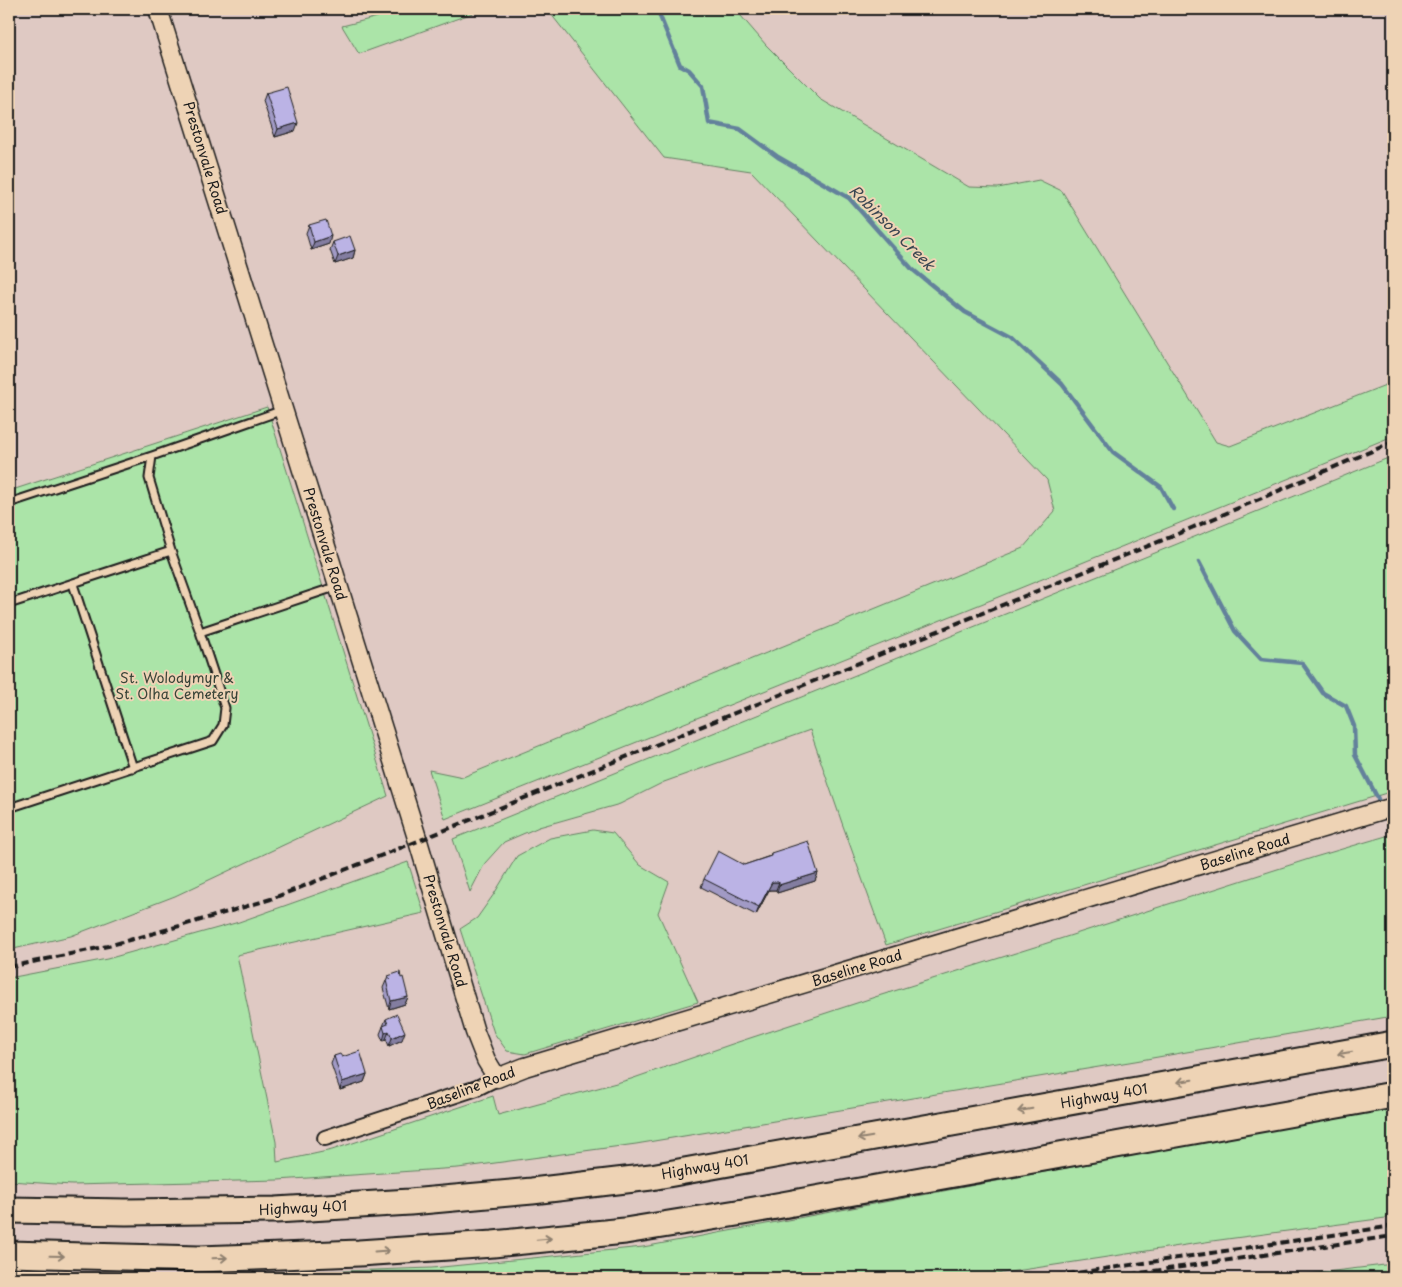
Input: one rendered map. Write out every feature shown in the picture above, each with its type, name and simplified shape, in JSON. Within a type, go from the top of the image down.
[{"type":"highway","name":"Highway 401","points":[[9,1210],[126,1212],[276,1210],[532,1192],[651,1177],[1393,1044]]},
{"type":"highway","points":[[9,1254],[199,1259],[359,1253],[493,1244],[625,1232],[1393,1095]]},
{"type":"street","name":"Prestonvale Road","points":[[158,9],[476,1032],[486,1060],[497,1078]]},
{"type":"street","name":"Baseline Road","points":[[325,1138],[477,1088],[525,1067],[1393,808]]},
{"type":"lane","points":[[9,503],[284,410]]},
{"type":"lane","points":[[9,808],[213,742],[223,725],[224,708],[200,632],[171,551],[150,478],[152,456]]},
{"type":"lane","points":[[9,604],[171,551]]},
{"type":"lane","points":[[73,584],[132,768]]},
{"type":"lane","points":[[200,632],[338,586]]},
{"type":"green space","points":[[384,9],[484,9],[359,54],[342,26],[378,17]]},
{"type":"green space","points":[[547,9],[735,9],[766,45],[820,99],[969,187],[998,188],[1039,180],[1062,191],[1216,442],[1230,446],[1393,382],[1393,436],[445,819],[429,770],[463,777],[1023,548],[1055,511],[1047,480],[751,171],[664,158]]},
{"type":"green space","name":"St. Wolodymyr & St. Olha Cemetery","points":[[267,407],[388,796],[175,896],[71,936],[9,950],[9,491]]},
{"type":"green space","points":[[1393,456],[1393,791],[886,945],[810,730],[664,782],[620,804],[539,827],[504,842],[485,863],[470,892],[453,839]]},
{"type":"green space","points":[[593,830],[613,833],[640,865],[669,882],[658,913],[698,1002],[525,1054],[507,1051],[494,1033],[460,929],[477,918],[517,856],[550,838]]},
{"type":"green space","points":[[1393,834],[1393,1016],[636,1144],[458,1168],[278,1180],[72,1185],[9,1181],[9,978],[107,959],[239,922],[408,862],[424,913],[237,955],[276,1142],[277,1162],[332,1150],[493,1096],[498,1115],[631,1079],[875,997]]},
{"type":"green space","points":[[1393,1107],[1393,1217],[1212,1241],[970,1278],[46,1278],[165,1277],[432,1268],[643,1247]]},
{"type":"green space","points":[[1393,1264],[1393,1278],[1275,1278]]},
{"type":"building","points":[[287,87],[298,123],[278,129],[266,93]]},
{"type":"building","points":[[326,220],[331,236],[314,242],[309,225]]},
{"type":"building","points":[[350,236],[355,250],[338,256],[333,242]]},
{"type":"building","points":[[808,841],[818,873],[779,885],[779,882],[772,882],[759,907],[704,879],[718,851],[744,865],[771,856],[771,853]]},
{"type":"building","points":[[400,972],[408,997],[391,1001],[386,980],[390,979],[388,976]]},
{"type":"building","points":[[397,1014],[405,1032],[392,1038],[389,1031],[385,1033],[383,1026],[388,1024],[386,1019]]},
{"type":"building","points":[[360,1051],[367,1074],[342,1082],[334,1056],[340,1054],[342,1057]]},
{"type":"waterway","name":"Robinson Creek","points":[[657,9],[680,65],[689,70],[703,86],[709,123],[740,129],[778,157],[849,198],[912,269],[965,312],[1012,337],[1062,384],[1113,452],[1161,487],[1173,509]]},
{"type":"waterway","name":"Robinson Creek","points":[[1199,562],[1235,631],[1261,659],[1302,663],[1323,693],[1346,706],[1354,726],[1355,755],[1378,799]]},
{"type":"waterway","name":"Robinson Creek","points":[[1389,821],[1393,828]]},
{"type":"railway","points":[[9,967],[108,946],[271,899],[1168,538],[1393,442]]},
{"type":"railway","points":[[1043,1278],[1393,1226]]},
{"type":"railway","points":[[1106,1278],[1393,1236]]}]
